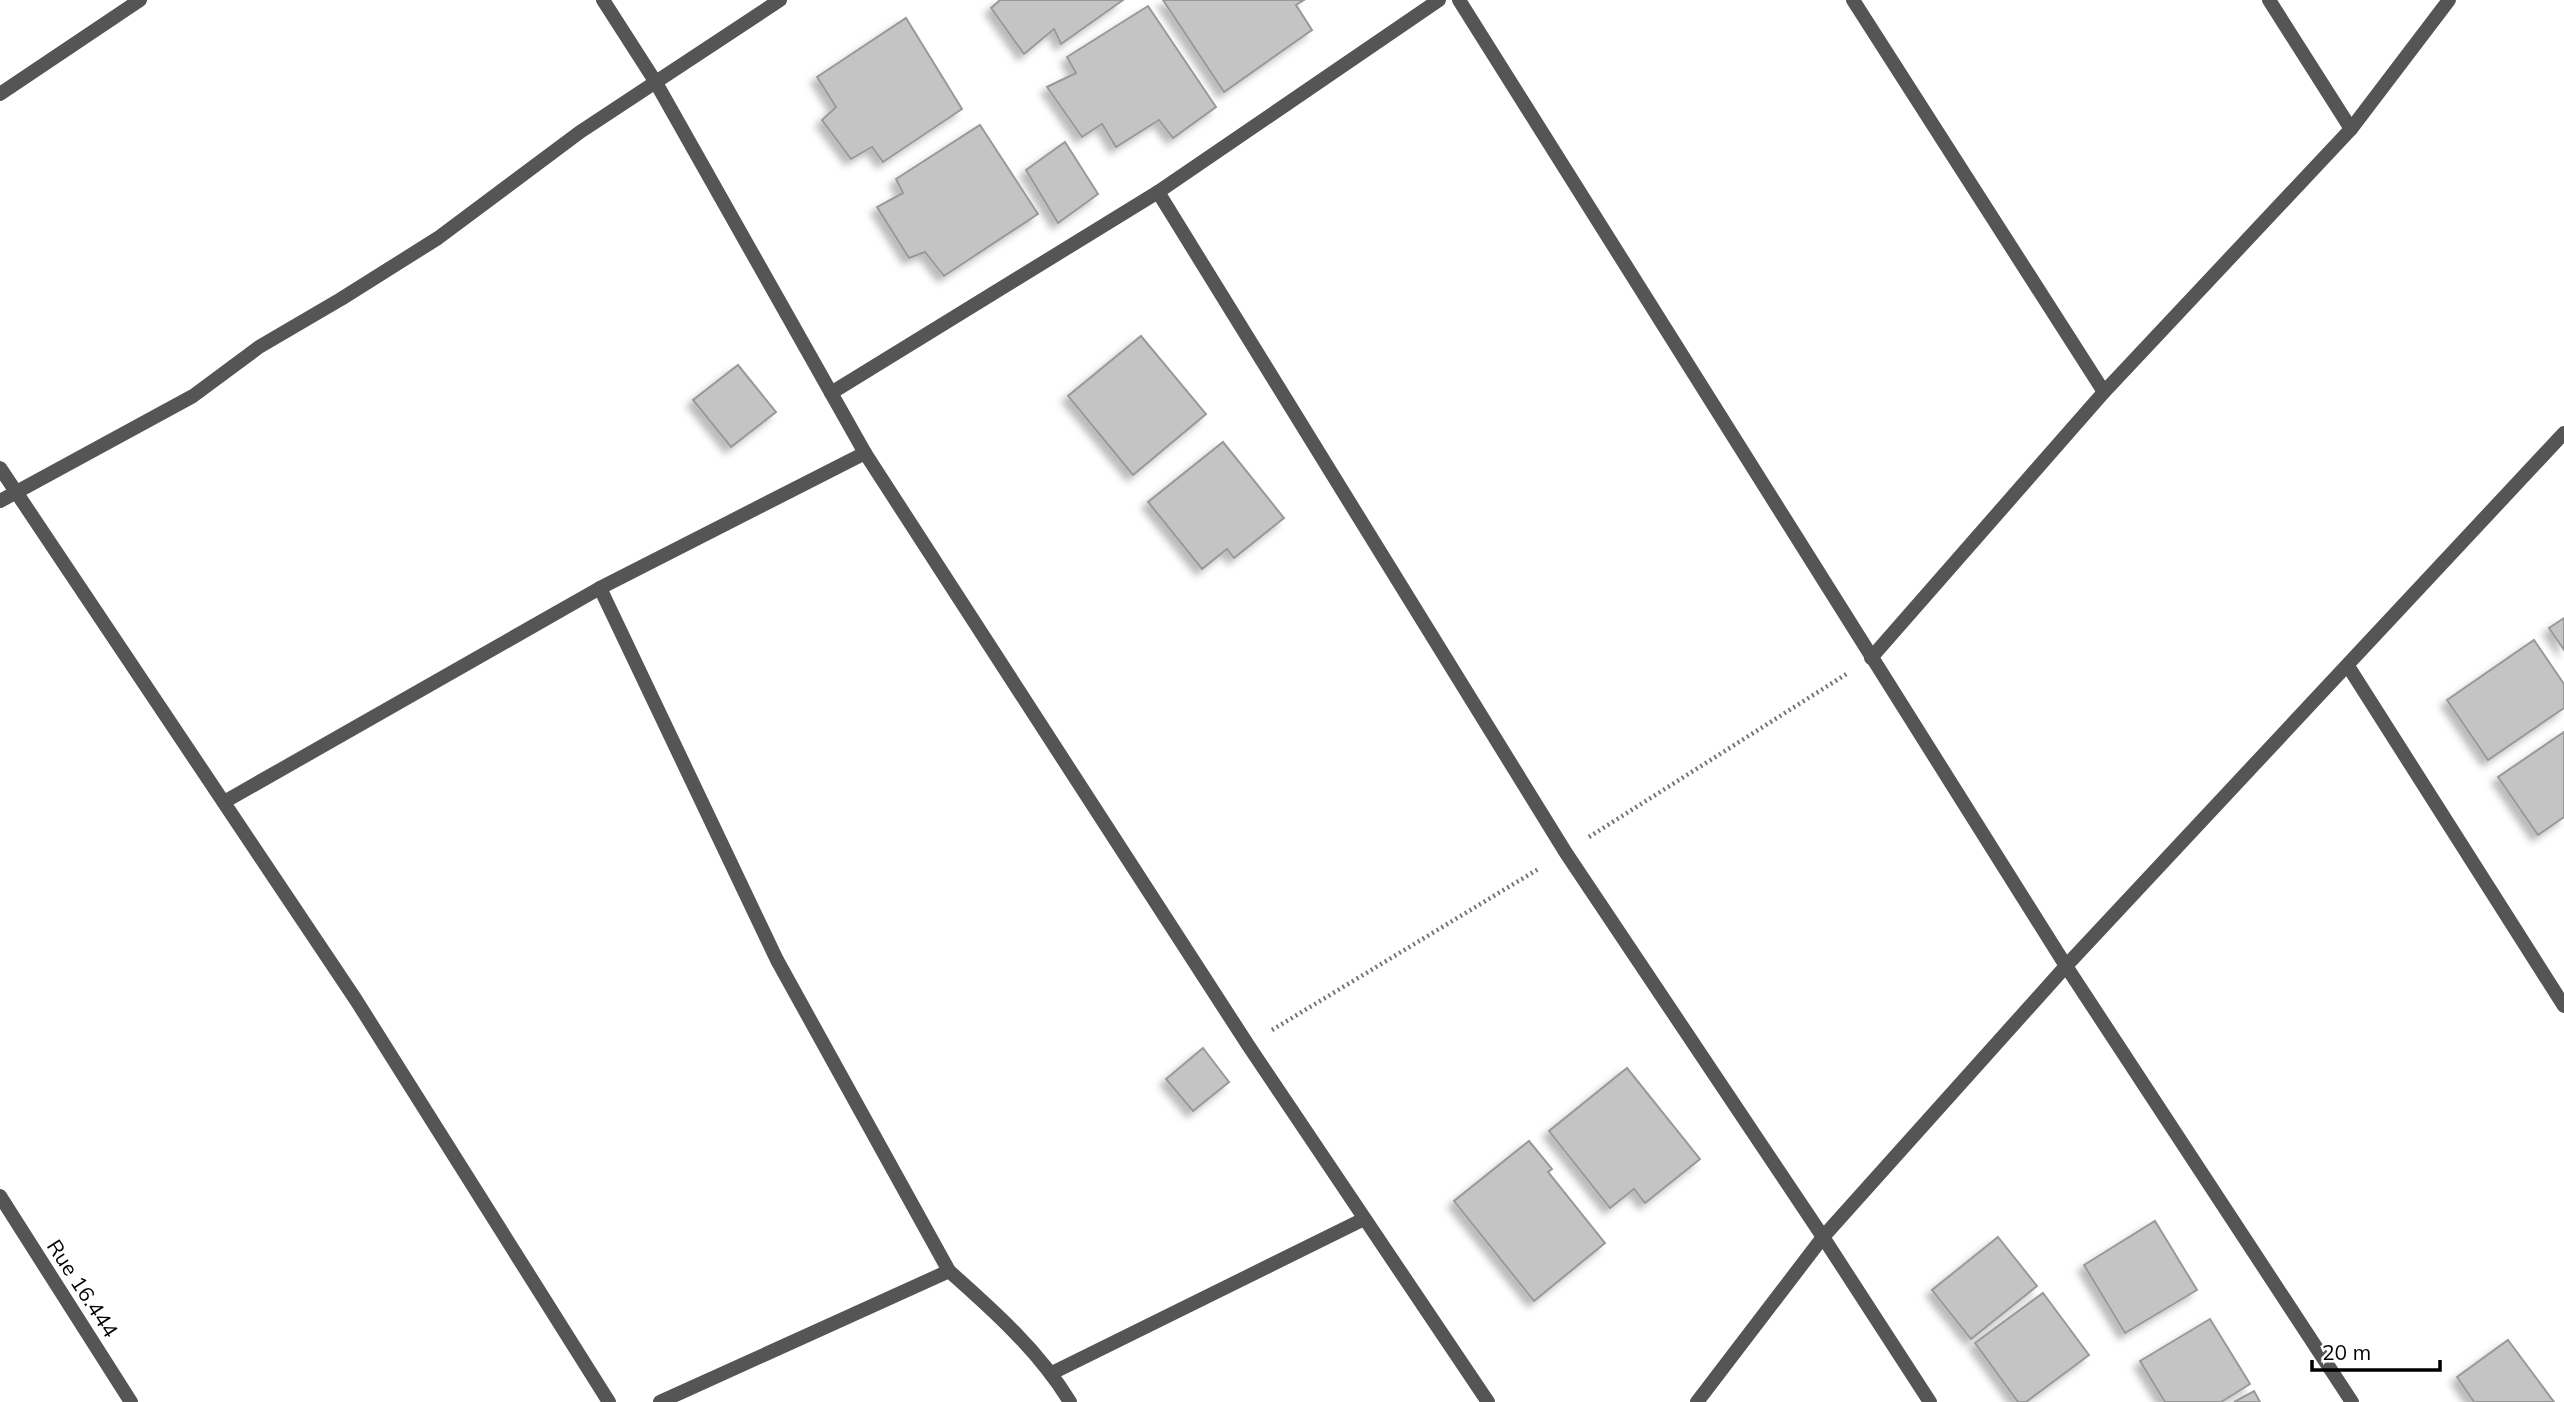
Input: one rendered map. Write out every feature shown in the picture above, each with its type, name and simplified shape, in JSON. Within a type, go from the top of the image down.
[{"type":"street","points":[[0,94],[140,0]]},
{"type":"street","points":[[603,0],[655,80],[865,453],[1248,1045],[1488,1402]]},
{"type":"street","points":[[0,501],[193,396],[259,346],[341,299],[438,238],[580,132],[780,0]]},
{"type":"street","points":[[831,393],[1158,192],[1439,0]]},
{"type":"street","points":[[1458,0],[2066,966],[2352,1402]]},
{"type":"street","points":[[1853,0],[2104,392]]},
{"type":"street","points":[[2269,0],[2351,129]]},
{"type":"street","points":[[1871,658],[2104,392],[2351,129],[2449,0]]},
{"type":"street","points":[[1158,192],[1566,853],[1824,1237],[1930,1402]]},
{"type":"street","points":[[1698,1402],[1824,1237],[2066,966],[2564,433]]},
{"type":"street","points":[[224,802],[600,588],[865,453]]},
{"type":"street","points":[[0,468],[356,1000],[609,1402]]},
{"type":"street","points":[[600,588],[777,960],[949,1270],[988,1306],[1052,1373],[1070,1402]]},
{"type":"street","points":[[2348,666],[2564,1006]]},
{"type":"street","name":"Rue 16.444","points":[[0,1196],[131,1402]]},
{"type":"street","points":[[1052,1373],[1364,1219]]},
{"type":"street","points":[[660,1402],[949,1270]]},
{"type":"path","points":[[1248,1045],[1566,853],[1871,658]]},
{"type":"building","points":[[1000,0],[1123,0],[1061,44],[1054,29],[1024,54],[991,8]]},
{"type":"building","points":[[1163,0],[1304,0],[1296,5],[1312,30],[1224,92]]},
{"type":"building","points":[[1148,6],[1216,107],[1173,138],[1159,120],[1116,147],[1102,124],[1082,137],[1047,87],[1076,73],[1067,57]]},
{"type":"building","points":[[906,18],[962,109],[883,162],[872,147],[851,159],[822,120],[836,107],[817,77]]},
{"type":"building","points":[[980,125],[1038,214],[944,276],[925,252],[909,258],[877,207],[903,193],[896,179]]},
{"type":"building","points":[[1065,142],[1098,194],[1058,223],[1026,170]]},
{"type":"building","points":[[1141,336],[1206,414],[1133,475],[1068,396]]},
{"type":"building","points":[[738,365],[776,412],[731,447],[693,400]]},
{"type":"building","points":[[1223,442],[1284,518],[1234,558],[1227,549],[1202,569],[1148,502]]},
{"type":"building","points":[[2564,618],[2564,650],[2549,628]]},
{"type":"building","points":[[2534,640],[2564,684],[2564,708],[2488,760],[2447,700]]},
{"type":"building","points":[[2564,732],[2564,817],[2538,835],[2498,777]]},
{"type":"building","points":[[1203,1048],[1229,1082],[1193,1111],[1166,1079]]},
{"type":"building","points":[[1627,1068],[1700,1159],[1645,1203],[1634,1189],[1610,1208],[1549,1131]]},
{"type":"building","points":[[1529,1141],[1552,1169],[1548,1172],[1605,1243],[1534,1301],[1454,1201]]},
{"type":"building","points":[[2155,1221],[2197,1290],[2125,1333],[2084,1265]]},
{"type":"building","points":[[1998,1237],[2037,1286],[1971,1339],[1932,1290]]},
{"type":"building","points":[[2043,1293],[2089,1355],[2026,1402],[2018,1402],[1975,1343]]},
{"type":"building","points":[[2210,1319],[2250,1384],[2221,1402],[2165,1402],[2140,1361]]},
{"type":"building","points":[[2508,1340],[2554,1402],[2474,1402],[2457,1377]]},
{"type":"building","points":[[2254,1391],[2260,1402],[2234,1402]]}]
